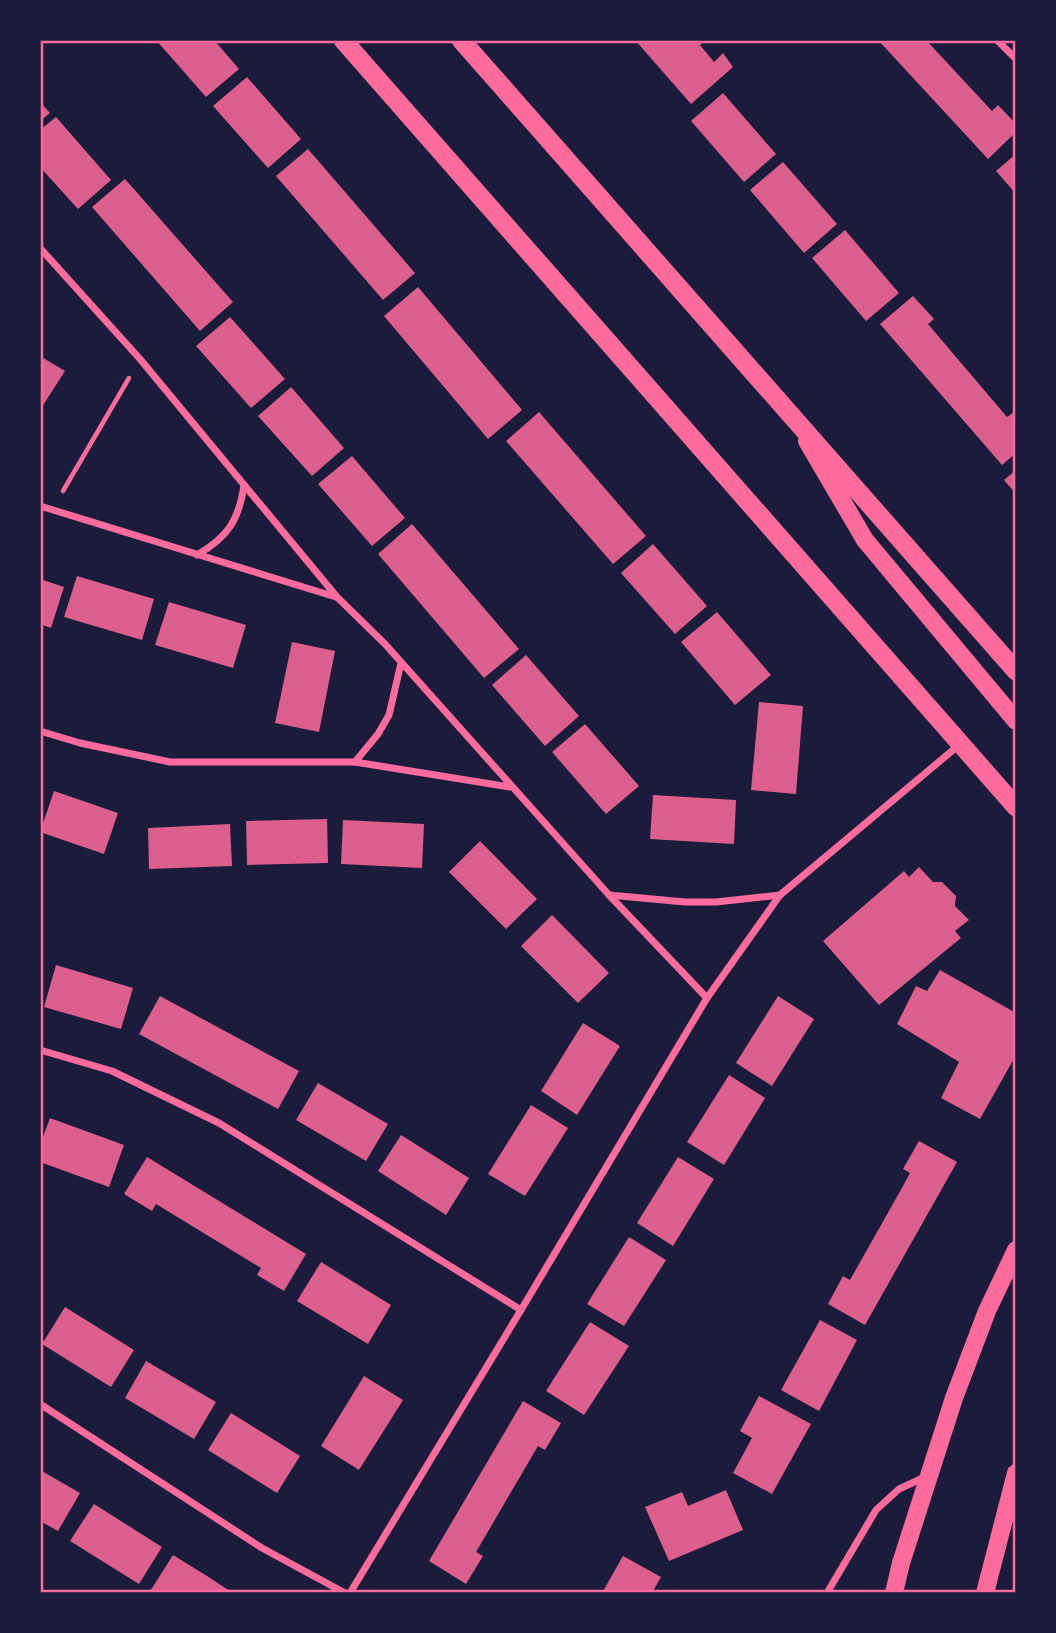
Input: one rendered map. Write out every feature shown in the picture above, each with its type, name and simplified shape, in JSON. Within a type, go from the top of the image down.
[{"type":"highway","points":[[343,40],[1016,807]]},
{"type":"highway","points":[[461,40],[1016,671]]},
{"type":"main road","points":[[793,417],[865,540],[1016,721]]},
{"type":"main road","points":[[894,1593],[901,1563],[954,1398],[987,1311],[1016,1250]]},
{"type":"main road","points":[[985,1593],[1016,1473]]},
{"type":"street","points":[[997,40],[1016,59]]},
{"type":"street","points":[[40,248],[140,359],[337,597],[385,644],[511,787],[706,998]]},
{"type":"street","points":[[197,555],[224,536],[241,505],[244,485]]},
{"type":"street","points":[[40,506],[337,597]]},
{"type":"street","points":[[355,762],[378,734],[389,715],[401,663]]},
{"type":"street","points":[[40,731],[80,743],[170,762],[355,762],[511,787]]},
{"type":"street","points":[[40,1404],[262,1548],[347,1593],[521,1310],[706,998],[780,895],[959,744]]},
{"type":"street","points":[[609,895],[716,902],[780,895]]},
{"type":"street","points":[[40,1050],[112,1071],[219,1123],[521,1310]]},
{"type":"street","points":[[827,1593],[876,1510],[899,1489],[929,1476]]},
{"type":"path","points":[[52,510],[140,359]]},
{"type":"building","points":[[156,40],[214,40],[239,69],[206,97]]},
{"type":"building","points":[[635,40],[706,40],[700,45],[714,62],[723,53],[733,67],[691,104]]},
{"type":"building","points":[[878,40],[926,40],[992,111],[998,105],[1016,124],[1016,132],[988,159]]},
{"type":"building","points":[[247,77],[301,139],[268,168],[213,106]]},
{"type":"building","points":[[723,93],[776,154],[744,182],[691,121]]},
{"type":"building","points":[[40,102],[50,113],[40,121]]},
{"type":"building","points":[[56,117],[111,180],[78,209],[40,167],[40,130]]},
{"type":"building","points":[[308,149],[415,273],[383,300],[276,176]]},
{"type":"building","points":[[1016,154],[1016,194],[996,171]]},
{"type":"building","points":[[783,162],[837,224],[804,253],[750,190]]},
{"type":"building","points":[[125,179],[233,302],[200,331],[92,207]]},
{"type":"building","points":[[845,230],[899,293],[866,321],[812,258]]},
{"type":"building","points":[[418,287],[522,410],[488,439],[384,316]]},
{"type":"building","points":[[913,296],[934,319],[928,324],[1007,417],[1014,412],[1016,414],[1016,453],[1002,465],[880,324]]},
{"type":"building","points":[[230,317],[285,379],[251,408],[196,346]]},
{"type":"building","points":[[40,356],[65,371],[40,410]]},
{"type":"building","points":[[291,387],[344,448],[312,476],[258,416]]},
{"type":"building","points":[[539,412],[646,536],[613,564],[506,441]]},
{"type":"building","points":[[352,456],[405,518],[372,546],[318,484]]},
{"type":"building","points":[[1016,470],[1016,494],[1004,480]]},
{"type":"building","points":[[412,524],[519,649],[484,678],[378,554]]},
{"type":"building","points":[[653,544],[707,606],[675,634],[621,573]]},
{"type":"building","points":[[77,576],[154,599],[142,640],[64,617]]},
{"type":"building","points":[[40,579],[64,587],[51,628],[40,624]]},
{"type":"building","points":[[169,602],[246,625],[233,668],[155,645]]},
{"type":"building","points":[[717,612],[771,675],[735,705],[681,642]]},
{"type":"building","points":[[292,642],[335,651],[319,732],[275,723]]},
{"type":"building","points":[[526,655],[579,716],[545,746],[492,685]]},
{"type":"building","points":[[759,702],[803,706],[796,794],[751,790]]},
{"type":"building","points":[[585,724],[639,786],[606,814],[552,752]]},
{"type":"building","points":[[54,791],[118,813],[104,854],[40,832]]},
{"type":"building","points":[[653,795],[736,800],[734,844],[650,839]]},
{"type":"building","points":[[327,819],[328,863],[247,865],[246,821]]},
{"type":"building","points":[[343,820],[424,824],[422,868],[341,864]]},
{"type":"building","points":[[230,824],[232,866],[149,869],[148,828]]},
{"type":"building","points":[[480,841],[537,899],[506,929],[449,872]]},
{"type":"building","points":[[919,867],[933,882],[942,882],[956,896],[955,906],[969,920],[955,931],[961,938],[879,1005],[823,941],[904,871],[909,877]]},
{"type":"building","points":[[552,915],[609,973],[578,1003],[521,946]]},
{"type":"building","points":[[56,965],[133,988],[121,1029],[44,1007]]},
{"type":"building","points":[[940,970],[1016,1013],[1016,1055],[980,1119],[941,1098],[959,1062],[897,1024],[916,986],[927,991]]},
{"type":"building","points":[[160,996],[299,1071],[278,1109],[139,1034]]},
{"type":"building","points":[[778,996],[814,1019],[772,1086],[736,1063]]},
{"type":"building","points":[[583,1023],[620,1046],[577,1115],[541,1091]]},
{"type":"building","points":[[729,1075],[765,1098],[724,1165],[687,1142]]},
{"type":"building","points":[[318,1083],[388,1124],[366,1161],[296,1120]]},
{"type":"building","points":[[531,1105],[568,1128],[525,1196],[488,1174]]},
{"type":"building","points":[[50,1118],[124,1145],[109,1187],[40,1162],[40,1145]]},
{"type":"building","points":[[401,1135],[469,1178],[446,1215],[378,1171]]},
{"type":"building","points":[[919,1141],[957,1162],[865,1325],[828,1304],[843,1276],[850,1280],[903,1186],[910,1173],[903,1169]]},
{"type":"building","points":[[147,1157],[306,1254],[284,1291],[257,1275],[261,1268],[156,1204],[152,1211],[124,1194]]},
{"type":"building","points":[[678,1157],[714,1179],[673,1246],[637,1223]]},
{"type":"building","points":[[629,1237],[666,1260],[624,1326],[587,1304]]},
{"type":"building","points":[[321,1262],[391,1305],[368,1344],[297,1301]]},
{"type":"building","points":[[65,1307],[134,1350],[111,1387],[42,1344]]},
{"type":"building","points":[[820,1320],[857,1340],[819,1411],[781,1390]]},
{"type":"building","points":[[590,1322],[629,1346],[584,1415],[546,1391]]},
{"type":"building","points":[[146,1361],[216,1402],[194,1439],[125,1398]]},
{"type":"building","points":[[364,1376],[403,1400],[359,1470],[321,1446]]},
{"type":"building","points":[[759,1396],[811,1424],[772,1494],[733,1473],[752,1438],[740,1431]]},
{"type":"building","points":[[523,1401],[561,1423],[545,1450],[538,1446],[476,1552],[483,1556],[466,1584],[429,1561]]},
{"type":"building","points":[[231,1413],[300,1456],[277,1493],[208,1450]]},
{"type":"building","points":[[40,1470],[80,1493],[58,1531],[40,1521]]},
{"type":"building","points":[[726,1490],[743,1530],[669,1561],[645,1507],[682,1492],[688,1506]]},
{"type":"building","points":[[94,1504],[162,1547],[139,1584],[70,1541]]},
{"type":"building","points":[[173,1555],[207,1576],[233,1593],[149,1593]]},
{"type":"building","points":[[623,1556],[661,1577],[652,1593],[602,1593]]}]
